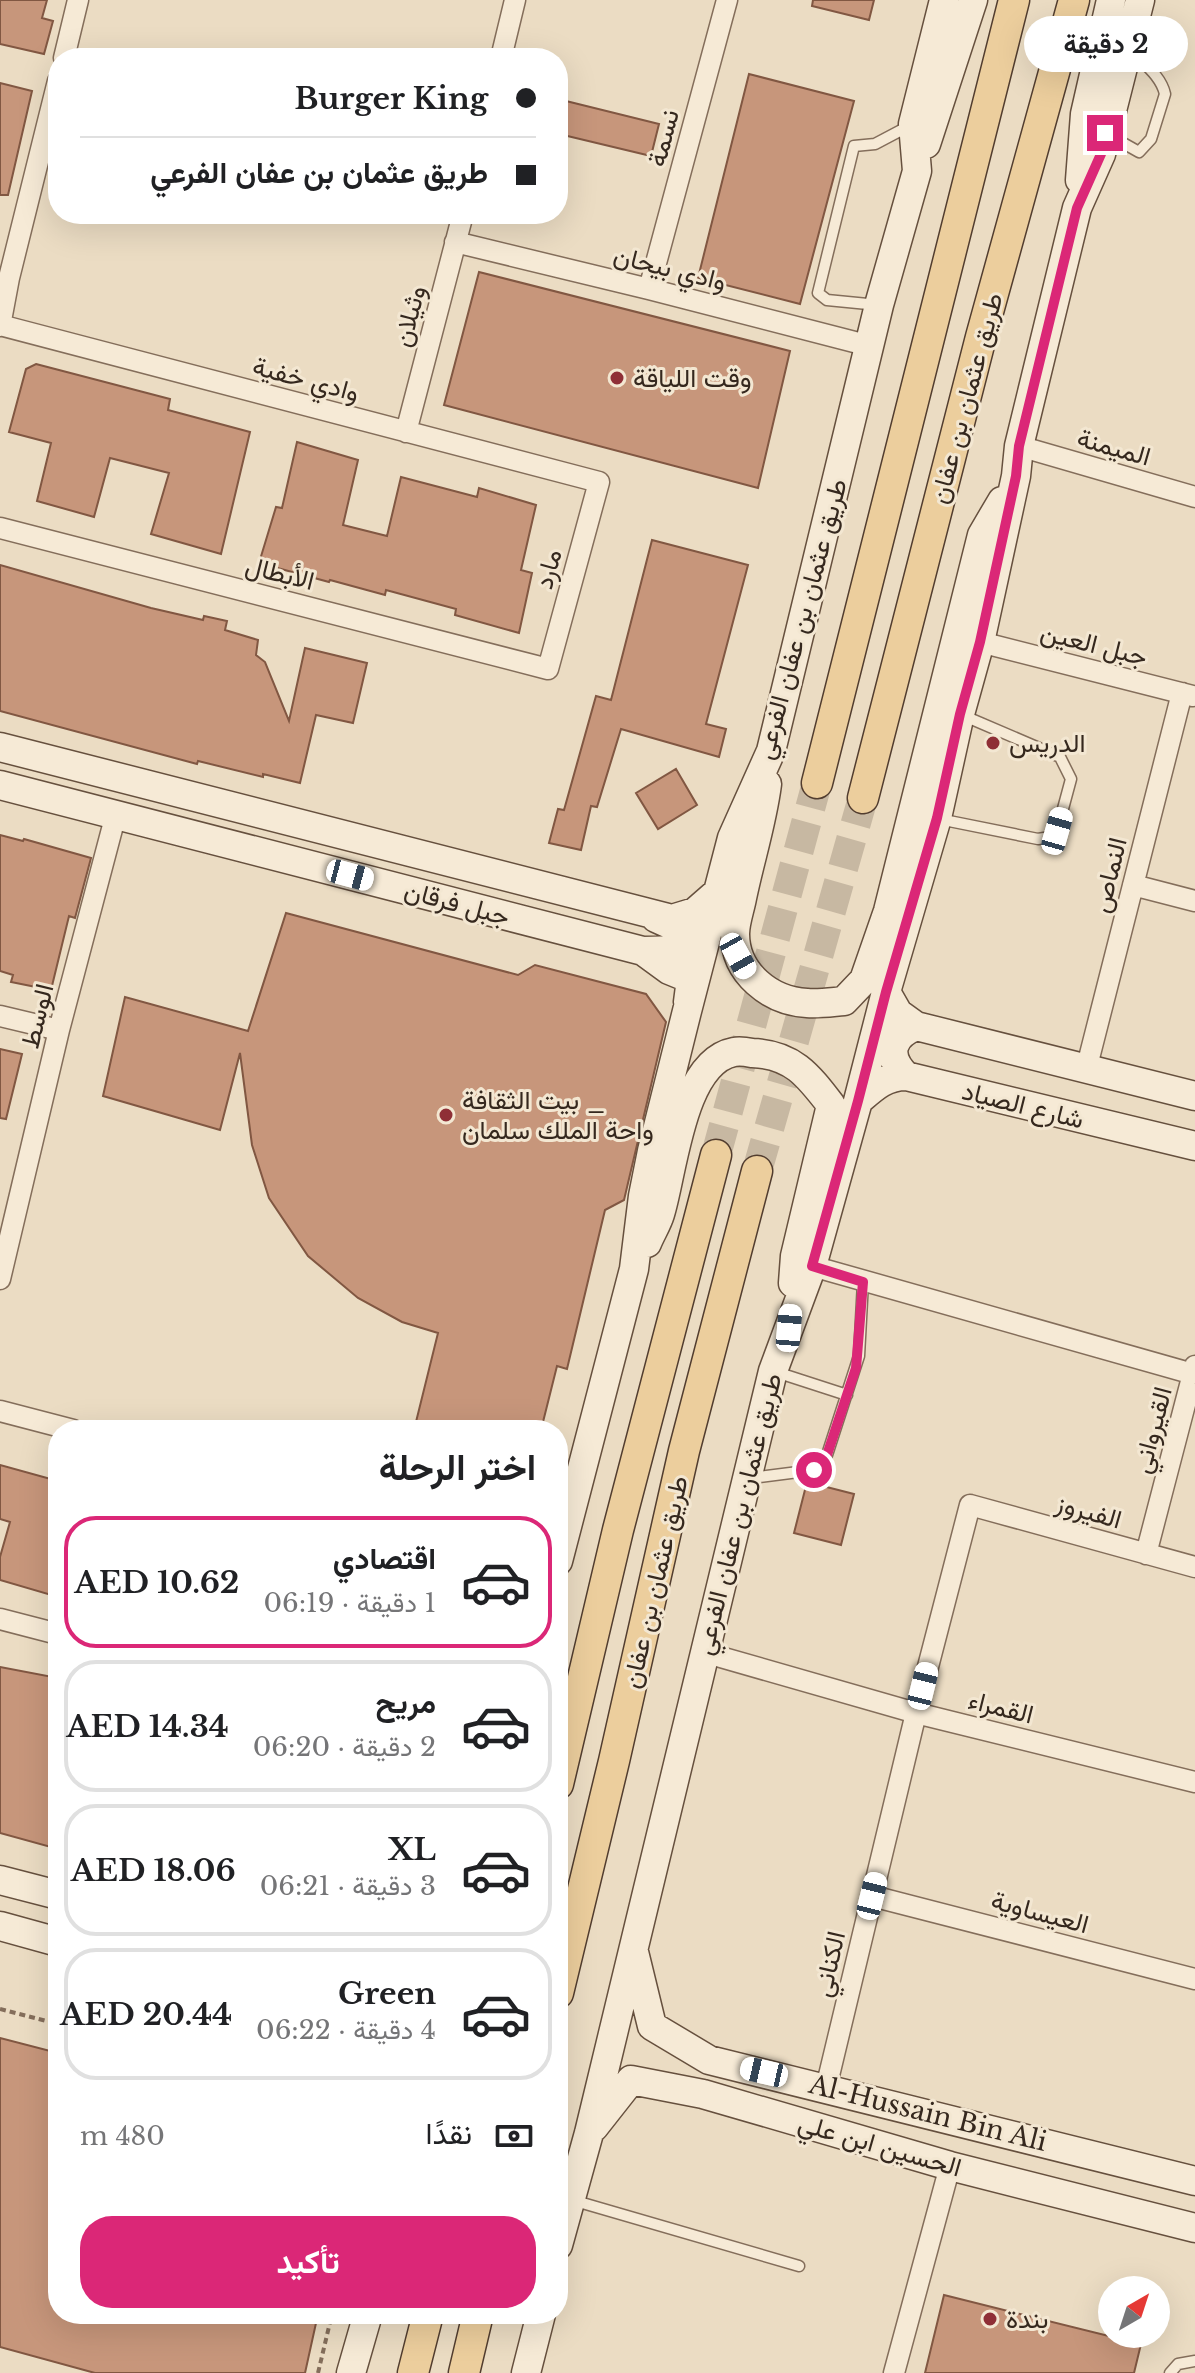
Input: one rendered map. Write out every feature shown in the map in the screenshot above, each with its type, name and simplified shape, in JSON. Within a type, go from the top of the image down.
[{"type":"main road","name":"طريق عثمان بن عفان","points":[[817,783],[1014,0]]},
{"type":"main road","name":"طريق عثمان بن عفان","points":[[863,798],[981,337],[1074,0]]},
{"type":"main road","name":"طريق عثمان بن عفان","points":[[568,1742],[618,1530],[716,1155]]},
{"type":"main road","name":"طريق عثمان بن عفان","points":[[568,1952],[684,1451],[757,1171]]},
{"type":"main road","points":[[413,2373],[425,2324]]},
{"type":"main road","points":[[464,2373],[476,2324]]},
{"type":"street","points":[[66,48],[78,0]]},
{"type":"street","points":[[503,48],[515,0]]},
{"type":"street","name":"نسمة","points":[[649,289],[727,0]]},
{"type":"street","name":"طريق عثمان بن عفان الفرعي","points":[[568,1520],[634,1269],[652,1151],[687,1011],[732,838],[771,751],[879,305],[917,171],[913,124],[944,0]]},
{"type":"street","points":[[917,171],[973,0]]},
{"type":"street","points":[[1077,208],[1085,114],[1111,0]]},
{"type":"street","name":"طريق عثمان بن عفان الفرعي","points":[[568,2208],[589,2133],[773,1371],[812,1266],[937,818],[980,642],[1016,476],[1019,446],[1077,208],[1101,154],[1140,0]]},
{"type":"street","points":[[0,326],[5,276],[48,118]]},
{"type":"street","name":"وثيلان","points":[[406,432],[460,224]]},
{"type":"street","name":"وادي بيحان","points":[[455,242],[870,346]]},
{"type":"street","name":"وادي خفية","points":[[0,326],[599,482]]},
{"type":"street","name":"الميمنة","points":[[1019,446],[1195,497]]},
{"type":"street","points":[[771,751],[762,821],[747,872],[735,933],[738,956],[752,980],[781,997],[806,1003],[844,1001],[864,980],[888,911],[982,535],[1016,476]]},
{"type":"street","name":"مارد","points":[[548,669],[599,482]]},
{"type":"street","name":"الأبطال","points":[[0,528],[548,669]]},
{"type":"street","name":"جبل العين","points":[[980,642],[1188,695]]},
{"type":"street","name":"النماص","points":[[1086,1070],[1133,885],[1188,695]]},
{"type":"street","name":"جبل فرقان","points":[[0,747],[672,919],[695,912],[719,891]]},
{"type":"street","name":"جبل فرقان","points":[[0,785],[643,951],[669,970],[691,979],[687,1011]]},
{"type":"street","name":"الوسط","points":[[0,1279],[59,1030],[116,814]]},
{"type":"street","points":[[1133,885],[1195,901]]},
{"type":"street","points":[[643,912],[687,932],[681,950],[643,951]]},
{"type":"street","points":[[886,992],[898,1013],[916,1026]]},
{"type":"street","points":[[0,1016],[59,1030]]},
{"type":"street","points":[[906,1076],[896,1067],[893,1054],[895,1041],[904,1031],[916,1026]]},
{"type":"street","name":"شارع الصياد","points":[[916,1026],[1195,1096]]},
{"type":"street","points":[[634,1269],[660,1215],[673,1152],[695,1085],[710,1065],[733,1052],[775,1054],[809,1077],[831,1105],[795,1256],[789,1328]]},
{"type":"street","points":[[858,1101],[879,1083],[906,1076]]},
{"type":"street","name":"شارع الصياد","points":[[906,1076],[1195,1146]]},
{"type":"street","points":[[812,1266],[1194,1370]]},
{"type":"street","name":"القيرواني","points":[[1146,1554],[1194,1370]]},
{"type":"street","points":[[0,1411],[48,1423]]},
{"type":"street","name":"الفيروز","points":[[970,1505],[1195,1567]]},
{"type":"street","name":"الكناني","points":[[826,2088],[916,1713],[970,1505]]},
{"type":"street","points":[[0,1619],[48,1631]]},
{"type":"street","name":"القمراء","points":[[703,1652],[916,1713],[1195,1782]]},
{"type":"street","points":[[0,1880],[48,1892]]},
{"type":"street","name":"العيساوية","points":[[872,1896],[1195,1979]]},
{"type":"street","points":[[0,1926],[48,1939]]},
{"type":"street","name":"Al-Hussain Bin Ali","points":[[632,1948],[652,2026],[709,2060],[1195,2181]]},
{"type":"street","points":[[703,2094],[709,2060]]},
{"type":"street","name":"الحسين ابن علي","points":[[589,2133],[631,2080],[703,2094],[950,2166],[1195,2228]]},
{"type":"street","points":[[894,2373],[950,2166]]},
{"type":"street","points":[[351,2373],[365,2324]]},
{"type":"street","points":[[526,2373],[538,2324]]},
{"type":"lane","points":[[1105,133],[1139,152],[1151,139],[1165,94],[1159,79],[1128,47]]},
{"type":"lane","points":[[879,305],[827,300],[818,293],[854,146],[875,144],[913,124]]},
{"type":"lane","points":[[937,818],[1038,839],[1050,837],[1057,831],[1071,779],[1060,757],[960,714]]},
{"type":"lane","points":[[747,1479],[814,1470],[821,1466],[859,1356],[863,1282]]},
{"type":"lane","points":[[773,1371],[847,1395]]},
{"type":"lane","points":[[570,2200],[799,2266]]},
{"type":"lane","points":[[1170,2373],[1178,2364],[1195,2361]]},
{"type":"path","points":[[0,2009],[48,2021]]},
{"type":"path","points":[[318,2373],[330,2324]]},
{"type":"building","points":[[0,0],[47,0],[42,18],[53,21],[44,54],[0,44]]},
{"type":"building","points":[[813,0],[874,0],[869,20],[812,6]]},
{"type":"building","points":[[749,74],[854,101],[800,304],[698,278]]},
{"type":"building","points":[[0,83],[32,91],[8,195],[0,195]]},
{"type":"building","points":[[568,101],[659,124],[651,156],[568,136]]},
{"type":"building","name":"وقت اللياقة","points":[[479,272],[790,351],[758,488],[444,405]]},
{"type":"building","points":[[36,364],[170,399],[168,410],[250,432],[221,554],[151,534],[169,473],[110,458],[94,517],[37,501],[51,443],[9,432],[26,369]]},
{"type":"building","points":[[297,442],[358,460],[343,525],[387,536],[401,477],[477,497],[479,488],[536,505],[521,570],[532,573],[519,633],[455,615],[456,609],[386,590],[385,595],[259,563],[276,507],[282,508]]},
{"type":"building","points":[[652,540],[748,565],[706,724],[726,729],[719,757],[621,729],[597,807],[591,806],[581,850],[549,843],[558,809],[564,810],[596,696],[611,700]]},
{"type":"building","points":[[0,565],[151,608],[203,620],[204,616],[227,621],[225,630],[258,640],[256,655],[265,662],[289,721],[305,648],[367,663],[353,723],[316,715],[300,783],[198,761],[197,764],[0,711]]},
{"type":"building","points":[[676,769],[697,805],[658,829],[636,793]]},
{"type":"building","points":[[0,835],[91,858],[75,918],[69,916],[51,990],[11,982],[13,975],[0,971]]},
{"type":"building","name":"بيت الثقافة _ واحة الملك سلمان","points":[[286,913],[518,975],[535,965],[646,994],[666,1022],[624,1200],[605,1210],[567,1369],[557,1366],[544,1420],[416,1420],[438,1333],[402,1322],[358,1298],[308,1256],[269,1198],[252,1145],[240,1053],[220,1130],[103,1096],[125,997],[248,1031]]},
{"type":"building","points":[[0,1049],[22,1054],[6,1119],[0,1118]]},
{"type":"building","points":[[0,1465],[48,1478],[48,1594],[0,1580],[0,1557],[10,1522],[0,1519]]},
{"type":"building","points":[[807,1482],[854,1494],[841,1545],[794,1533]]},
{"type":"building","points":[[0,1667],[48,1676],[48,1846],[0,1833]]},
{"type":"building","points":[[0,2038],[48,2050],[48,2324],[316,2324],[305,2373],[95,2373],[0,2347]]},
{"type":"building","name":"بندة","points":[[944,2295],[1098,2333],[1098,2348],[1140,2348],[1134,2373],[925,2373]]},
{"type":"tunnel","points":[[716,1155],[817,783]]},
{"type":"tunnel","points":[[757,1171],[863,798]]},
{"type":"place","name":"وقت اللياقة","points":[[617,378]]},
{"type":"place","name":"الدريس","points":[[993,743]]},
{"type":"place","name":"بيت الثقافة _ واحة الملك سلمان","points":[[446,1115]]},
{"type":"place","name":"بندة","points":[[990,2319]]},
{"type":"route","points":[[814,1470],[826,1458],[856,1368],[863,1282],[812,1266],[937,818],[980,642],[1016,476],[1019,446],[1077,208],[1101,154],[1105,133]]}]
